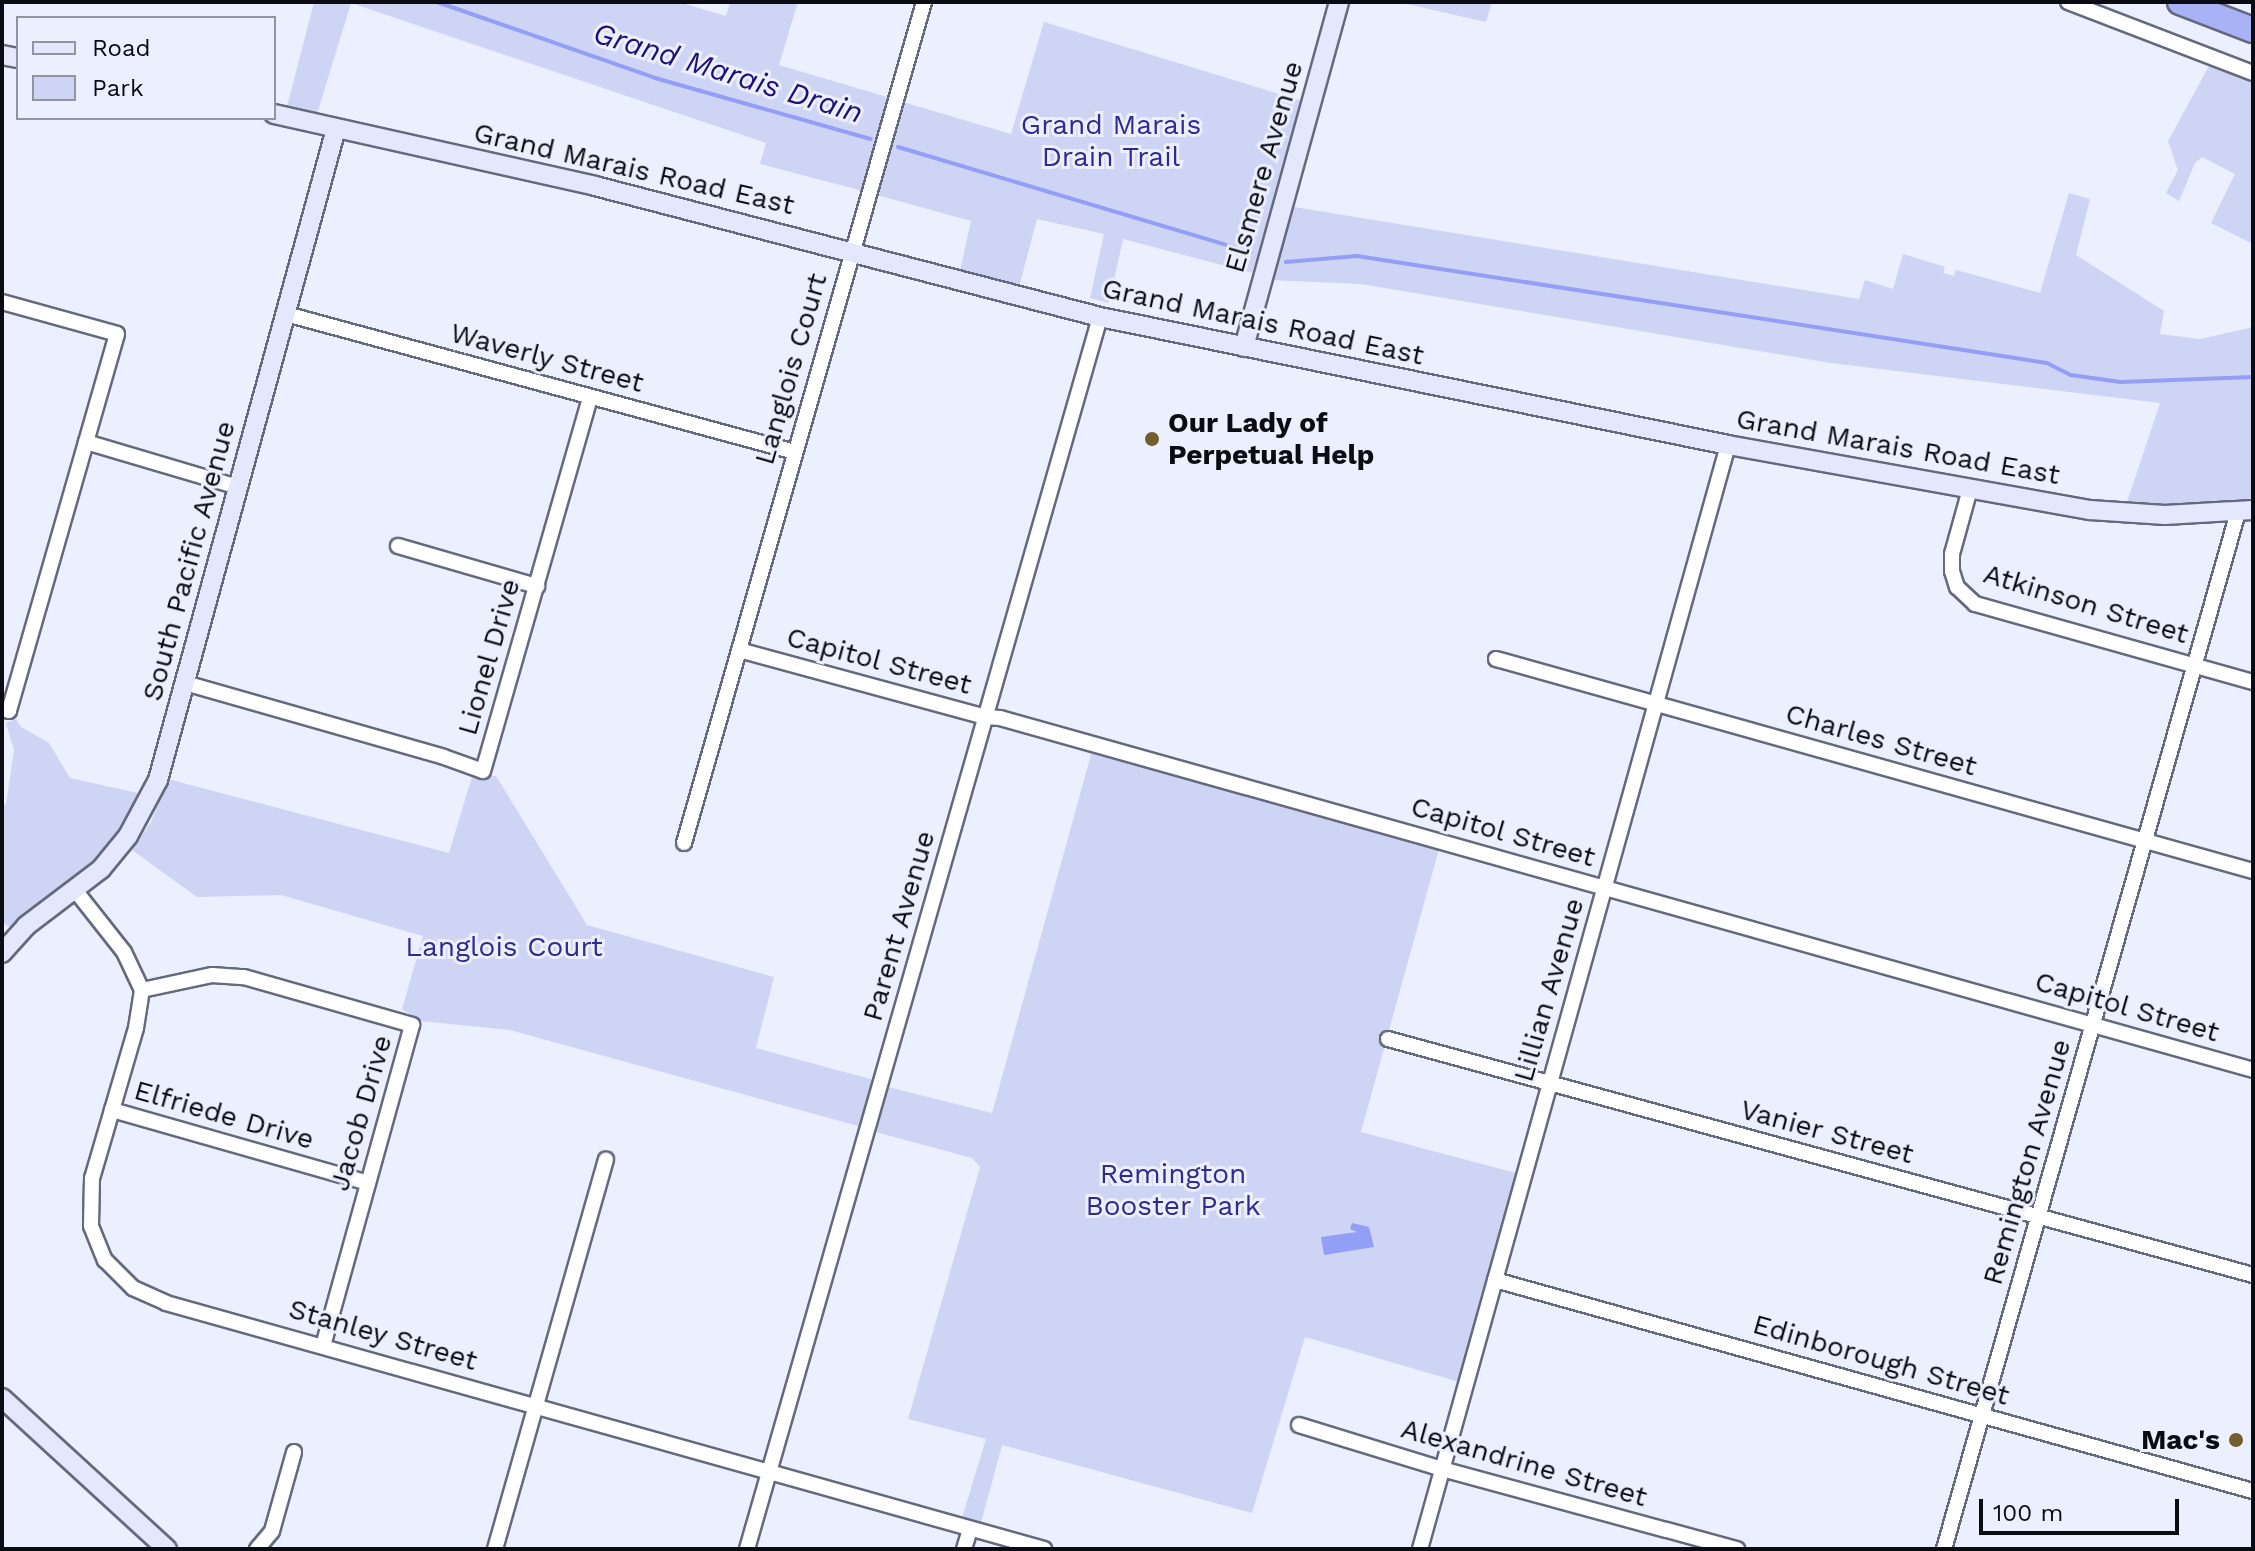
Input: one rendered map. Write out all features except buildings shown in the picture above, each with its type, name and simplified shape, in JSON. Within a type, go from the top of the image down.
[{"type":"highway","points":[[2180,2],[2253,30]]},
{"type":"street","name":"Langlois Court","points":[[684,843],[924,2]]},
{"type":"street","name":"Elsmere Avenue","points":[[1244,347],[1339,2]]},
{"type":"street","points":[[2068,2],[2253,73]]},
{"type":"street","name":"Grand Marais Road East","points":[[276,114],[595,186],[852,250],[1100,317],[1728,445],[2090,510],[2165,515],[2246,511]]},
{"type":"street","name":"South Pacific Avenue","points":[[2,953],[26,926],[101,869],[128,836],[158,780],[336,129]]},
{"type":"street","points":[[2,302],[117,334],[9,711],[2,709]]},
{"type":"street","name":"Waverly Street","points":[[286,314],[795,452]]},
{"type":"street","name":"Parent Avenue","points":[[747,1549],[1100,317]]},
{"type":"street","name":"Lionel Drive","points":[[185,683],[483,771],[590,397]]},
{"type":"street","points":[[86,442],[238,487]]},
{"type":"street","name":"Lillian Avenue","points":[[1420,1549],[1728,445]]},
{"type":"street","name":"Atkinson Street","points":[[1970,489],[1952,554],[1952,571],[1957,587],[1975,604],[2253,682]]},
{"type":"street","name":"Remington Avenue","points":[[1944,1549],[2194,665],[2246,511]]},
{"type":"street","points":[[398,546],[537,586]]},
{"type":"street","name":"Capitol Street","points":[[739,650],[986,717],[1000,718],[2253,1070]]},
{"type":"street","name":"Charles Street","points":[[1496,659],[2253,871]]},
{"type":"street","points":[[75,890],[124,952],[142,990]]},
{"type":"street","name":"Jacob Drive","points":[[142,990],[212,975],[244,977],[412,1025],[323,1345]]},
{"type":"street","name":"Stanley Street","points":[[142,990],[136,1028],[92,1178],[91,1226],[105,1260],[133,1288],[166,1303],[739,1461],[769,1473],[1044,1549]]},
{"type":"street","name":"Vanier Street","points":[[1388,1039],[2253,1275]]},
{"type":"street","name":"Elfriede Drive","points":[[112,1110],[368,1183]]},
{"type":"street","points":[[495,1549],[606,1159]]},
{"type":"street","name":"Edinborough Street","points":[[1495,1280],[2253,1491]]},
{"type":"street","points":[[2,1398],[167,1549]]},
{"type":"street","name":"Alexandrine Street","points":[[1299,1425],[1442,1469],[1737,1549]]},
{"type":"street","points":[[257,1549],[272,1531],[294,1452]]},
{"type":"street","points":[[964,1549],[970,1529]]},
{"type":"green space","points":[[314,2],[679,2],[726,16],[730,2],[798,2],[779,65],[887,97],[863,191],[760,164],[766,143],[351,3],[317,114],[287,107]]},
{"type":"green space","points":[[1398,2],[1492,2],[1486,22]]},
{"type":"green space","name":"Grand Marais Drain Trail","points":[[1044,22],[1302,101],[1252,273],[1123,239],[1109,303],[1090,298],[1104,234],[1037,219],[1019,287],[960,271],[971,221],[877,195],[903,102],[1011,134]]},
{"type":"green space","points":[[2210,64],[2253,79],[2253,244],[2211,223],[2235,174],[2202,157],[2195,163],[2179,201],[2166,193],[2178,170],[2168,141]]},
{"type":"green space","points":[[2069,193],[2090,199],[2076,255],[2164,311],[2160,334],[2200,339],[2253,327],[2253,499],[2165,506],[2126,505],[2160,403],[1831,363],[1361,284],[1268,280],[1288,206],[1859,299],[1865,280],[1893,289],[1903,254],[1945,267],[1943,273],[1954,276],[1956,270],[2040,293]]},
{"type":"green space","points":[[16,719],[21,727],[49,743],[70,778],[142,794],[128,823],[104,854],[11,928],[2,922],[2,804],[6,805],[14,750],[6,723]]},
{"type":"green space","name":"Remington Booster Park","points":[[1092,751],[1439,849],[1361,1132],[1516,1173],[1463,1383],[1305,1337],[1252,1513],[1002,1445],[981,1523],[962,1518],[986,1439],[908,1419],[980,1167],[972,1158],[872,1131],[888,1087],[992,1113]]},
{"type":"green space","name":"Langlois Court","points":[[496,776],[587,925],[774,977],[756,1048],[874,1080],[858,1126],[510,1030],[420,1021],[402,1009],[423,936],[281,895],[197,897],[132,850],[151,822],[168,779],[449,853],[472,777]]},
{"type":"water","points":[[1352,1223],[1369,1227],[1374,1247],[1324,1255],[1321,1237],[1357,1232],[1350,1229]]},
{"type":"waterway","name":"Grand Marais Drain","points":[[437,2],[655,78],[871,139]]},
{"type":"waterway","name":"Grand Marais Drain","points":[[898,147],[1251,252]]},
{"type":"waterway","points":[[1286,262],[1357,256],[2047,363],[2071,375],[2121,382],[2253,377]]},
{"type":"place","name":"Our Lady of Perpetual Help","points":[[1152,439]]},
{"type":"place","name":"Mac's","points":[[2236,1440]]}]
